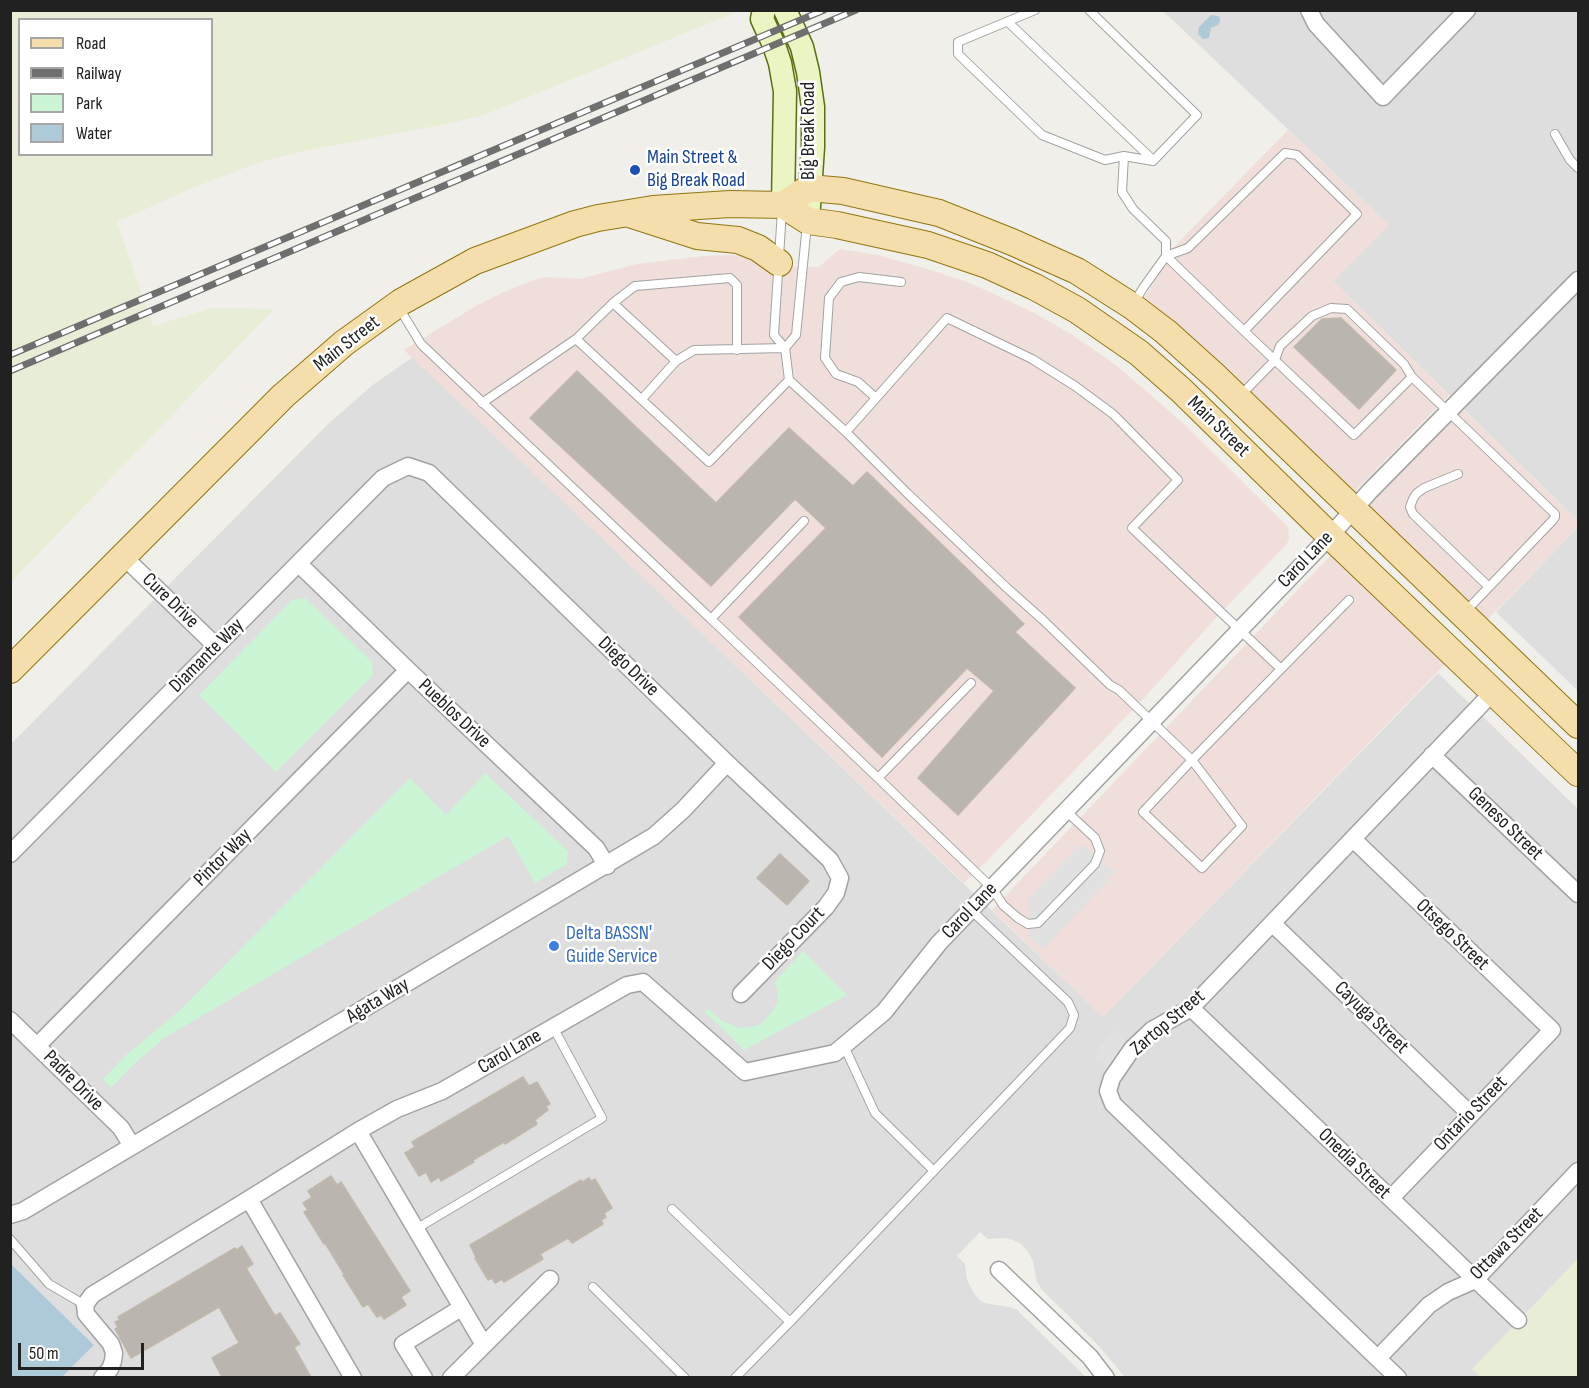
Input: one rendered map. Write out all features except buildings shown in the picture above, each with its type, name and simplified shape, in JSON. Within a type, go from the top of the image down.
[{"type":"main road","points":[[783,205],[809,188]]},
{"type":"main road","name":"Main Street","points":[[809,188],[843,191],[939,213],[1077,271],[1132,306],[1166,332],[1238,398],[1578,725]]},
{"type":"main road","name":"Main Street","points":[[10,670],[283,396],[344,343],[397,305],[475,261],[575,224],[653,209],[730,204],[783,205],[808,221],[928,245],[987,265],[1077,310],[1139,353],[1181,390],[1578,773]]},
{"type":"main road","points":[[626,214],[697,236],[738,240],[758,248],[779,263]]},
{"type":"street","name":"Big Break Road","points":[[764,10],[762,19],[780,63],[785,91],[783,205]]},
{"type":"street","name":"Big Break Road","points":[[785,10],[802,47],[813,107],[808,221]]},
{"type":"street","points":[[1309,10],[1316,24],[1383,97],[1467,10]]},
{"type":"street","name":"Carol Lane","points":[[85,1305],[92,1295],[358,1131],[397,1109],[442,1091],[627,986],[643,982],[745,1072],[835,1053],[884,1012],[939,943],[1330,536],[1354,508],[1578,280]]},
{"type":"street","name":"Diamante Way","points":[[10,854],[383,478],[408,466]]},
{"type":"street","name":"Diego Drive","points":[[408,466],[429,473],[831,860],[840,878]]},
{"type":"street","name":"Cure Drive","points":[[123,556],[216,646]]},
{"type":"street","name":"Pueblos Drive","points":[[299,564],[596,848],[607,866]]},
{"type":"street","name":"Pintor Way","points":[[38,1045],[408,670]]},
{"type":"street","name":"Zartop Street","points":[[1398,1377],[1113,1104],[1108,1092],[1112,1078],[1132,1049],[1152,1030],[1191,1008],[1494,691]]},
{"type":"street","name":"Geneso Street","points":[[1432,755],[1578,894]]},
{"type":"street","name":"Agata Way","points":[[10,1215],[23,1211],[654,837],[728,763]]},
{"type":"street","name":"Otsego Street","points":[[1353,839],[1552,1030]]},
{"type":"street","name":"Diego Court","points":[[741,994],[826,907],[836,893],[840,878]]},
{"type":"street","name":"Cayuga Street","points":[[1272,923],[1470,1114]]},
{"type":"street","name":"Onedia Street","points":[[1191,1008],[1518,1320]]},
{"type":"street","name":"Padre Drive","points":[[10,1020],[121,1128],[132,1146]]},
{"type":"street","name":"Ontario Street","points":[[1391,1198],[1552,1030]]},
{"type":"street","points":[[358,1131],[484,1345]]},
{"type":"street","name":"Ottawa Street","points":[[1378,1358],[1429,1305],[1448,1292],[1475,1280],[1578,1172]]},
{"type":"street","points":[[249,1199],[353,1377]]},
{"type":"street","points":[[999,1270],[1090,1357],[1106,1377]]},
{"type":"street","points":[[451,1377],[550,1279]]},
{"type":"street","points":[[85,1305],[86,1314],[111,1344],[114,1353],[110,1369],[102,1377]]},
{"type":"street","points":[[424,1377],[403,1344],[461,1308]]},
{"type":"lane","points":[[1035,10],[958,42],[958,54],[1042,135],[1106,160],[1124,156],[1153,161]]},
{"type":"lane","points":[[1089,10],[1197,115],[1153,161]]},
{"type":"lane","points":[[1008,22],[1153,161]]},
{"type":"lane","points":[[1555,134],[1570,160],[1578,168]]},
{"type":"lane","points":[[1132,306],[1166,256],[1188,248],[1285,153],[1297,155],[1358,214],[1244,331]]},
{"type":"lane","points":[[1124,156],[1122,192],[1133,208],[1166,241],[1166,256],[1354,435],[1412,377]]},
{"type":"lane","points":[[783,205],[774,335],[785,348],[789,380],[1192,760],[1242,826],[1202,868],[1143,812],[1192,760],[1349,600]]},
{"type":"lane","points":[[642,399],[676,361],[694,350],[785,348],[796,335],[808,221]]},
{"type":"lane","points":[[482,403],[576,339],[613,303],[635,286],[730,278],[737,285],[737,350]]},
{"type":"lane","points":[[876,398],[858,382],[836,374],[825,358],[829,298],[841,282],[859,278],[901,282]]},
{"type":"lane","points":[[613,303],[676,361]]},
{"type":"lane","points":[[397,305],[421,344],[878,778],[992,888],[1004,905],[1028,924],[1038,923],[1095,864],[1100,851],[1095,838],[1066,811]]},
{"type":"lane","points":[[1238,398],[1275,360],[1280,346],[1312,316],[1331,308],[1347,309],[1404,364],[1412,377],[1555,514],[1553,520],[1463,614]]},
{"type":"lane","points":[[846,432],[947,318],[1032,359],[1113,414],[1178,480],[1132,528],[1281,669]]},
{"type":"lane","points":[[576,339],[709,462],[789,380]]},
{"type":"lane","points":[[1458,474],[1424,488],[1416,494],[1410,507],[1413,514],[1489,587]]},
{"type":"lane","points":[[711,619],[804,521]]},
{"type":"lane","points":[[878,778],[971,683]]},
{"type":"lane","points":[[735,1377],[1070,1028],[1074,1015],[1068,1002],[971,910]]},
{"type":"lane","points":[[416,1228],[602,1118],[553,1027]]},
{"type":"lane","points":[[844,1046],[875,1113],[934,1171]]},
{"type":"lane","points":[[672,1209],[790,1322]]},
{"type":"lane","points":[[10,1239],[50,1284],[85,1305]]},
{"type":"lane","points":[[593,1287],[685,1377]]},
{"type":"shaded area","points":[[1163,11],[1578,11],[1578,521],[1333,281],[1389,225]]},
{"type":"shaded area","points":[[1288,130],[1389,225],[1333,281],[1449,395],[1351,495],[1204,348],[1145,297],[1176,245]]},
{"type":"shaded area","points":[[840,249],[877,255],[967,282],[1036,314],[1074,336],[1117,366],[1184,424],[1288,527],[1289,540],[1285,546],[1212,622],[1146,696],[964,883],[404,350],[474,307],[537,279],[547,277],[580,279],[637,264],[704,256],[741,255],[760,266],[819,267]]},
{"type":"shaded area","points":[[413,357],[1103,1017],[1438,673],[1578,809],[1578,1259],[1473,1369],[1481,1377],[1125,1377],[1098,1345],[1042,1290],[1037,1282],[1033,1261],[1021,1244],[1004,1238],[988,1239],[980,1232],[957,1256],[965,1264],[967,1280],[975,1295],[982,1302],[1017,1310],[1086,1377],[62,1377],[94,1345],[11,1264],[10,745],[327,425],[374,384]]},
{"type":"shaded area","points":[[1462,408],[1578,521],[1578,527],[1486,621],[1363,507]]},
{"type":"shaded area","points":[[1578,527],[1578,691],[1496,612]]},
{"type":"shaded area","points":[[1331,555],[1445,664],[1103,1017],[992,910]]},
{"type":"shaded area","points":[[1085,846],[1109,869],[1117,871],[1043,949],[1028,935],[1030,913],[1027,900],[1077,847]]},
{"type":"shaded area","points":[[1113,1029],[1134,1048],[1115,1074],[1094,1059]]},
{"type":"green space","points":[[11,10],[736,10],[737,12],[484,115],[303,151],[260,162],[190,189],[117,222],[153,326],[212,308],[274,309],[11,582]]},
{"type":"green space","points":[[305,598],[372,662],[373,675],[276,772],[199,695],[292,600]]},
{"type":"green space","points":[[485,773],[568,851],[567,864],[535,883],[508,836],[166,1037],[136,1062],[111,1088],[103,1079],[126,1055],[178,1012],[410,778],[446,815]]},
{"type":"green space","points":[[803,951],[847,995],[744,1050],[704,1011],[708,1009],[721,1020],[739,1028],[761,1024],[774,1009],[778,1000],[775,983],[777,979]]},
{"type":"green space","points":[[1578,1259],[1578,1377],[1481,1377],[1472,1369]]},
{"type":"water","points":[[1211,15],[1218,16],[1220,22],[1211,28],[1209,38],[1203,39],[1198,34],[1199,27]]},
{"type":"water","points":[[11,1264],[94,1345],[62,1377],[11,1377]]},
{"type":"railway","points":[[10,355],[824,10]]},
{"type":"railway","points":[[10,371],[856,10]]},
{"type":"place","name":"Main Street & Big Break Road","points":[[635,170]]},
{"type":"place","name":"Delta BASSN' Guide Service","points":[[554,946]]}]
